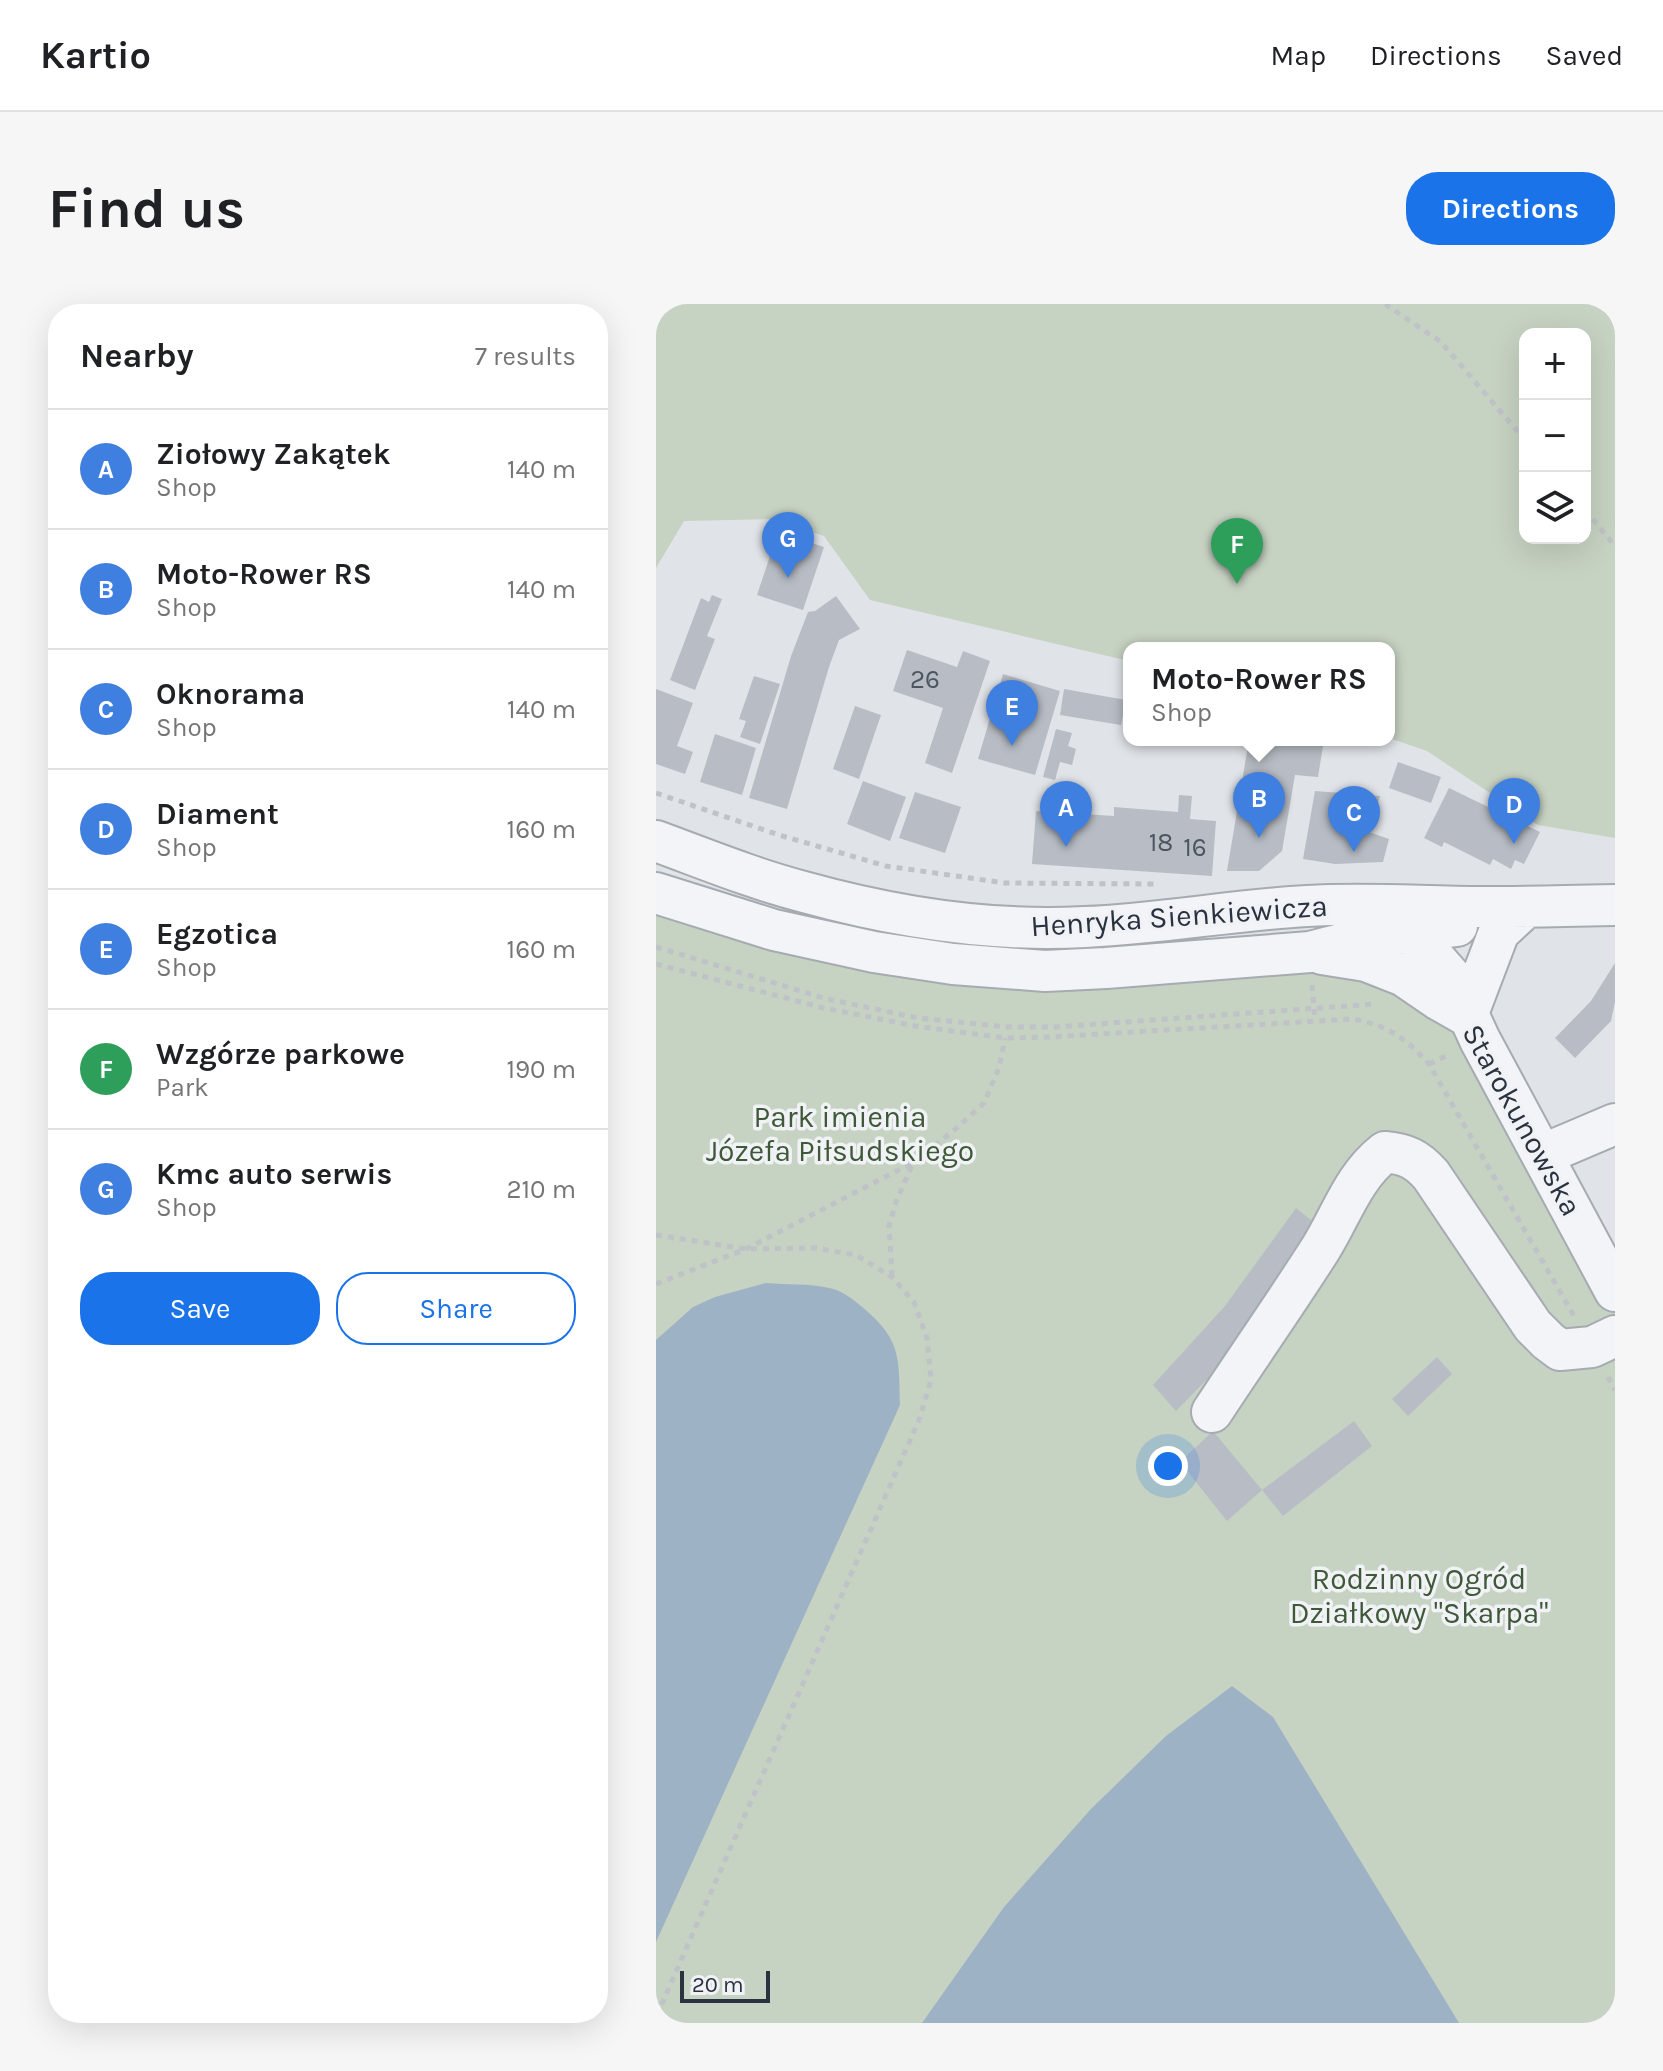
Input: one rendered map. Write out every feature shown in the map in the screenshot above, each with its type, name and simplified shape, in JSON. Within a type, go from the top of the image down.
[{"type":"street","name":"Henryka Sienkiewicza","points":[[656,841],[804,892],[890,911],[970,924],[1025,928],[1084,928],[1305,906],[1615,905]]},
{"type":"street","name":"Henryka Sienkiewicza","points":[[656,893],[774,930],[874,952],[953,964],[1045,971],[1310,952],[1369,937],[1486,922],[1526,907]]},
{"type":"street","points":[[1377,904],[1451,977],[1456,1028]]},
{"type":"street","points":[[1456,1028],[1499,932],[1526,907]]},
{"type":"street","name":"Starokunowska","points":[[1310,952],[1366,961],[1404,976],[1439,1000],[1542,1155],[1615,1291]]},
{"type":"street","points":[[1542,1155],[1615,1124]]},
{"type":"street","points":[[1212,1412],[1322,1246],[1359,1180],[1370,1164],[1385,1152],[1402,1153],[1419,1161],[1533,1326],[1548,1341],[1560,1350],[1604,1342]]},
{"type":"path","points":[[1385,304],[1441,342],[1519,433]]},
{"type":"path","points":[[1591,517],[1615,546]]},
{"type":"path","points":[[656,793],[779,835],[886,866],[1005,883],[1161,884]]},
{"type":"path","points":[[656,947],[827,999],[918,1018],[1008,1027],[1055,1027],[1385,1004]]},
{"type":"path","points":[[656,964],[824,1008],[915,1026],[1005,1038],[1352,1019],[1372,1022],[1415,1048],[1429,1064],[1604,1342],[1615,1390]]},
{"type":"path","points":[[1453,1053],[1456,1028]]},
{"type":"path","points":[[656,1284],[746,1249],[914,1162],[984,1103],[999,1068],[1005,1038]]},
{"type":"path","points":[[892,1277],[889,1226],[914,1162]]},
{"type":"path","points":[[656,1235],[746,1249],[815,1248],[856,1255],[892,1277],[914,1302],[927,1338],[931,1380],[919,1420],[656,2017]]},
{"type":"green space","points":[[656,304],[1615,304],[1615,838],[1538,825],[1427,751],[1395,740],[1395,642],[1123,642],[1123,660],[870,600],[824,536],[774,519],[684,521],[656,568]]},
{"type":"green space","points":[[656,893],[874,952],[1310,952],[1439,1000],[1615,1291],[1615,2023],[656,2023]]},
{"type":"water","points":[[766,1283],[833,1289],[861,1306],[891,1339],[898,1361],[900,1405],[656,1942],[656,1340],[693,1307],[715,1297]]},
{"type":"water","points":[[1232,1686],[1273,1717],[1459,2023],[922,2023],[1004,1907],[1090,1810],[1166,1736]]},
{"type":"building","points":[[778,532],[824,547],[803,610],[757,595]]},
{"type":"building","points":[[712,595],[722,599],[707,636],[715,639],[695,690],[670,680],[701,598],[709,602]]},
{"type":"building","points":[[836,596],[860,629],[839,640],[787,809],[749,798],[791,656],[808,612],[815,611]]},
{"type":"building","points":[[907,650],[957,667],[963,651],[990,661],[952,773],[925,763],[943,708],[893,691]]},
{"type":"building","points":[[1003,674],[1060,691],[1035,775],[978,759]]},
{"type":"building","points":[[754,676],[780,684],[760,744],[740,737],[746,721],[739,719]]},
{"type":"building","points":[[656,689],[693,703],[677,746],[693,752],[685,774],[656,764]]},
{"type":"building","points":[[1064,689],[1123,699],[1121,725],[1060,715]]},
{"type":"building","points":[[855,706],[881,715],[859,779],[833,769]]},
{"type":"building","points":[[1056,729],[1072,733],[1068,746],[1076,749],[1072,765],[1060,762],[1055,780],[1043,777]]},
{"type":"building","points":[[715,734],[756,748],[742,795],[700,782]]},
{"type":"building","points":[[1248,746],[1323,746],[1318,777],[1295,775],[1282,851],[1259,871],[1227,871]]},
{"type":"building","points":[[1398,762],[1441,777],[1431,803],[1389,788]]},
{"type":"building","points":[[863,781],[906,797],[890,841],[847,824]]},
{"type":"building","points":[[1449,788],[1540,832],[1524,864],[1515,860],[1511,869],[1493,859],[1490,865],[1444,842],[1442,847],[1424,838]]},
{"type":"building","points":[[1315,791],[1380,796],[1369,832],[1389,839],[1383,862],[1335,864],[1303,859]]},
{"type":"building","points":[[915,792],[961,807],[945,853],[899,838]]},
{"type":"building","points":[[1179,795],[1192,796],[1190,819],[1216,821],[1212,876],[1032,864],[1036,811],[1114,816],[1114,807],[1178,812]]},
{"type":"building","points":[[1615,963],[1615,1002],[1611,1021],[1575,1058],[1555,1038],[1591,1001]]},
{"type":"building","points":[[1296,1208],[1321,1228],[1253,1332],[1176,1411],[1153,1385],[1225,1306]]},
{"type":"building","points":[[1437,1357],[1452,1374],[1408,1416],[1392,1399]]},
{"type":"building","points":[[1354,1421],[1372,1446],[1283,1516],[1262,1490]]},
{"type":"building","points":[[1213,1431],[1262,1490],[1227,1521],[1180,1462]]},
{"type":"place","name":"Kmc auto serwis","points":[[788,578]]},
{"type":"place","name":"Wzgórze parkowe","points":[[1237,584]]},
{"type":"place","name":"Egzotica","points":[[1012,746]]},
{"type":"place","name":"Moto-Rower RS","points":[[1259,838]]},
{"type":"place","name":"Diament","points":[[1514,844]]},
{"type":"place","name":"Ziołowy Zakątek","points":[[1066,847]]},
{"type":"place","name":"Oknorama","points":[[1354,852]]},
{"type":"park label","name":"Park imienia Józefa Piłsudskiego","points":[[840,1134]]},
{"type":"park label","name":"Rodzinny Ogród Działkowy \"Skarpa\"","points":[[1419,1596]]}]
